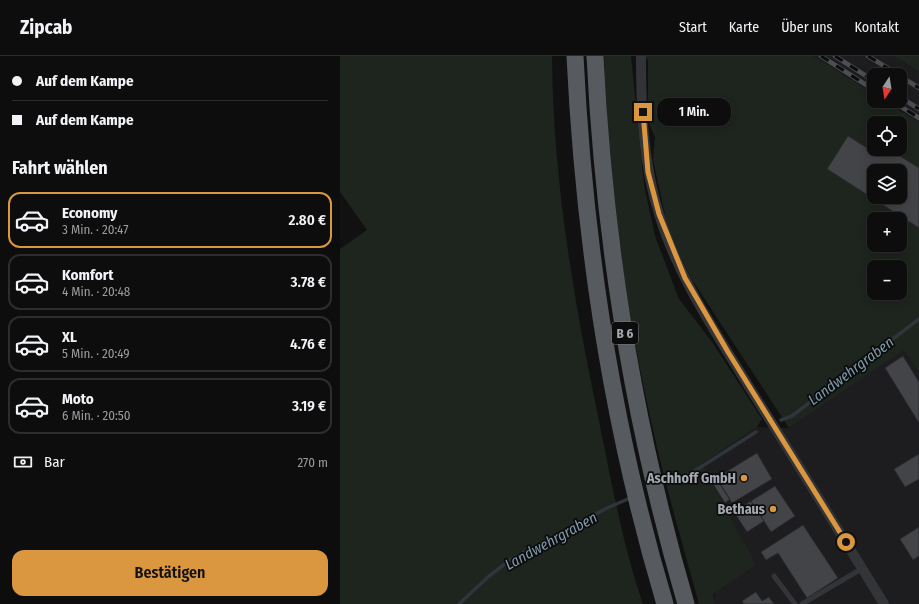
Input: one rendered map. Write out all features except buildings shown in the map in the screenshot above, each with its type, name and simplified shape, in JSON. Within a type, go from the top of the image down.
[{"type":"highway","name":"B 6","points":[[575,56],[580,138],[598,296],[630,467],[665,604]]},
{"type":"highway","name":"B 6","points":[[595,56],[598,113],[610,230],[626,339],[647,448],[670,550],[686,604]]},
{"type":"street","points":[[641,56],[641,81],[648,172],[659,214],[671,247],[685,278],[720,339],[884,604]]},
{"type":"lane","points":[[802,604],[863,568]]},
{"type":"lane","points":[[774,576],[795,604]]},
{"type":"shaded area","points":[[340,56],[552,56],[553,101],[560,192],[580,327],[618,511],[629,558],[643,604],[340,604],[340,249],[367,230],[340,192]]},
{"type":"shaded area","points":[[604,56],[631,56],[644,185],[655,236],[679,299],[712,342],[762,419],[757,427],[702,464],[756,565],[713,594],[715,604],[699,604],[659,457],[639,364],[624,277],[613,189]]},
{"type":"shaded area","points":[[644,56],[814,56],[867,90],[867,108],[896,108],[919,122],[919,373],[904,350],[789,428],[691,278],[669,233],[653,160],[655,137],[648,121],[648,60]]},
{"type":"shaded area","points":[[814,56],[894,56],[919,72],[919,122],[897,108],[907,108],[907,68],[867,68],[867,90]]},
{"type":"shaded area","points":[[894,56],[919,56],[919,72]]},
{"type":"shaded area","points":[[904,349],[919,373],[919,604],[715,604],[702,464],[757,427],[789,428]]},
{"type":"waterway","name":"Landwehrgraben","points":[[781,420],[792,416],[919,319]]},
{"type":"waterway","name":"Landwehrgraben","points":[[669,482],[693,472],[756,432]]},
{"type":"waterway","name":"Landwehrgraben","points":[[459,604],[488,577],[510,560],[607,508],[628,499]]},
{"type":"railway","points":[[821,56],[867,86]]},
{"type":"railway","points":[[835,56],[867,77]]},
{"type":"railway","points":[[868,56],[888,68]]},
{"type":"railway","points":[[907,80],[919,88]]},
{"type":"railway","points":[[907,101],[919,109]]},
{"type":"railway","points":[[903,108],[919,118]]},
{"type":"place","name":"Aschhoff GmbH","points":[[744,478]]},
{"type":"place","name":"Bethaus","points":[[773,509]]},
{"type":"route","points":[[643,112],[648,172],[659,214],[671,247],[685,278],[720,339],[846,542]]}]
